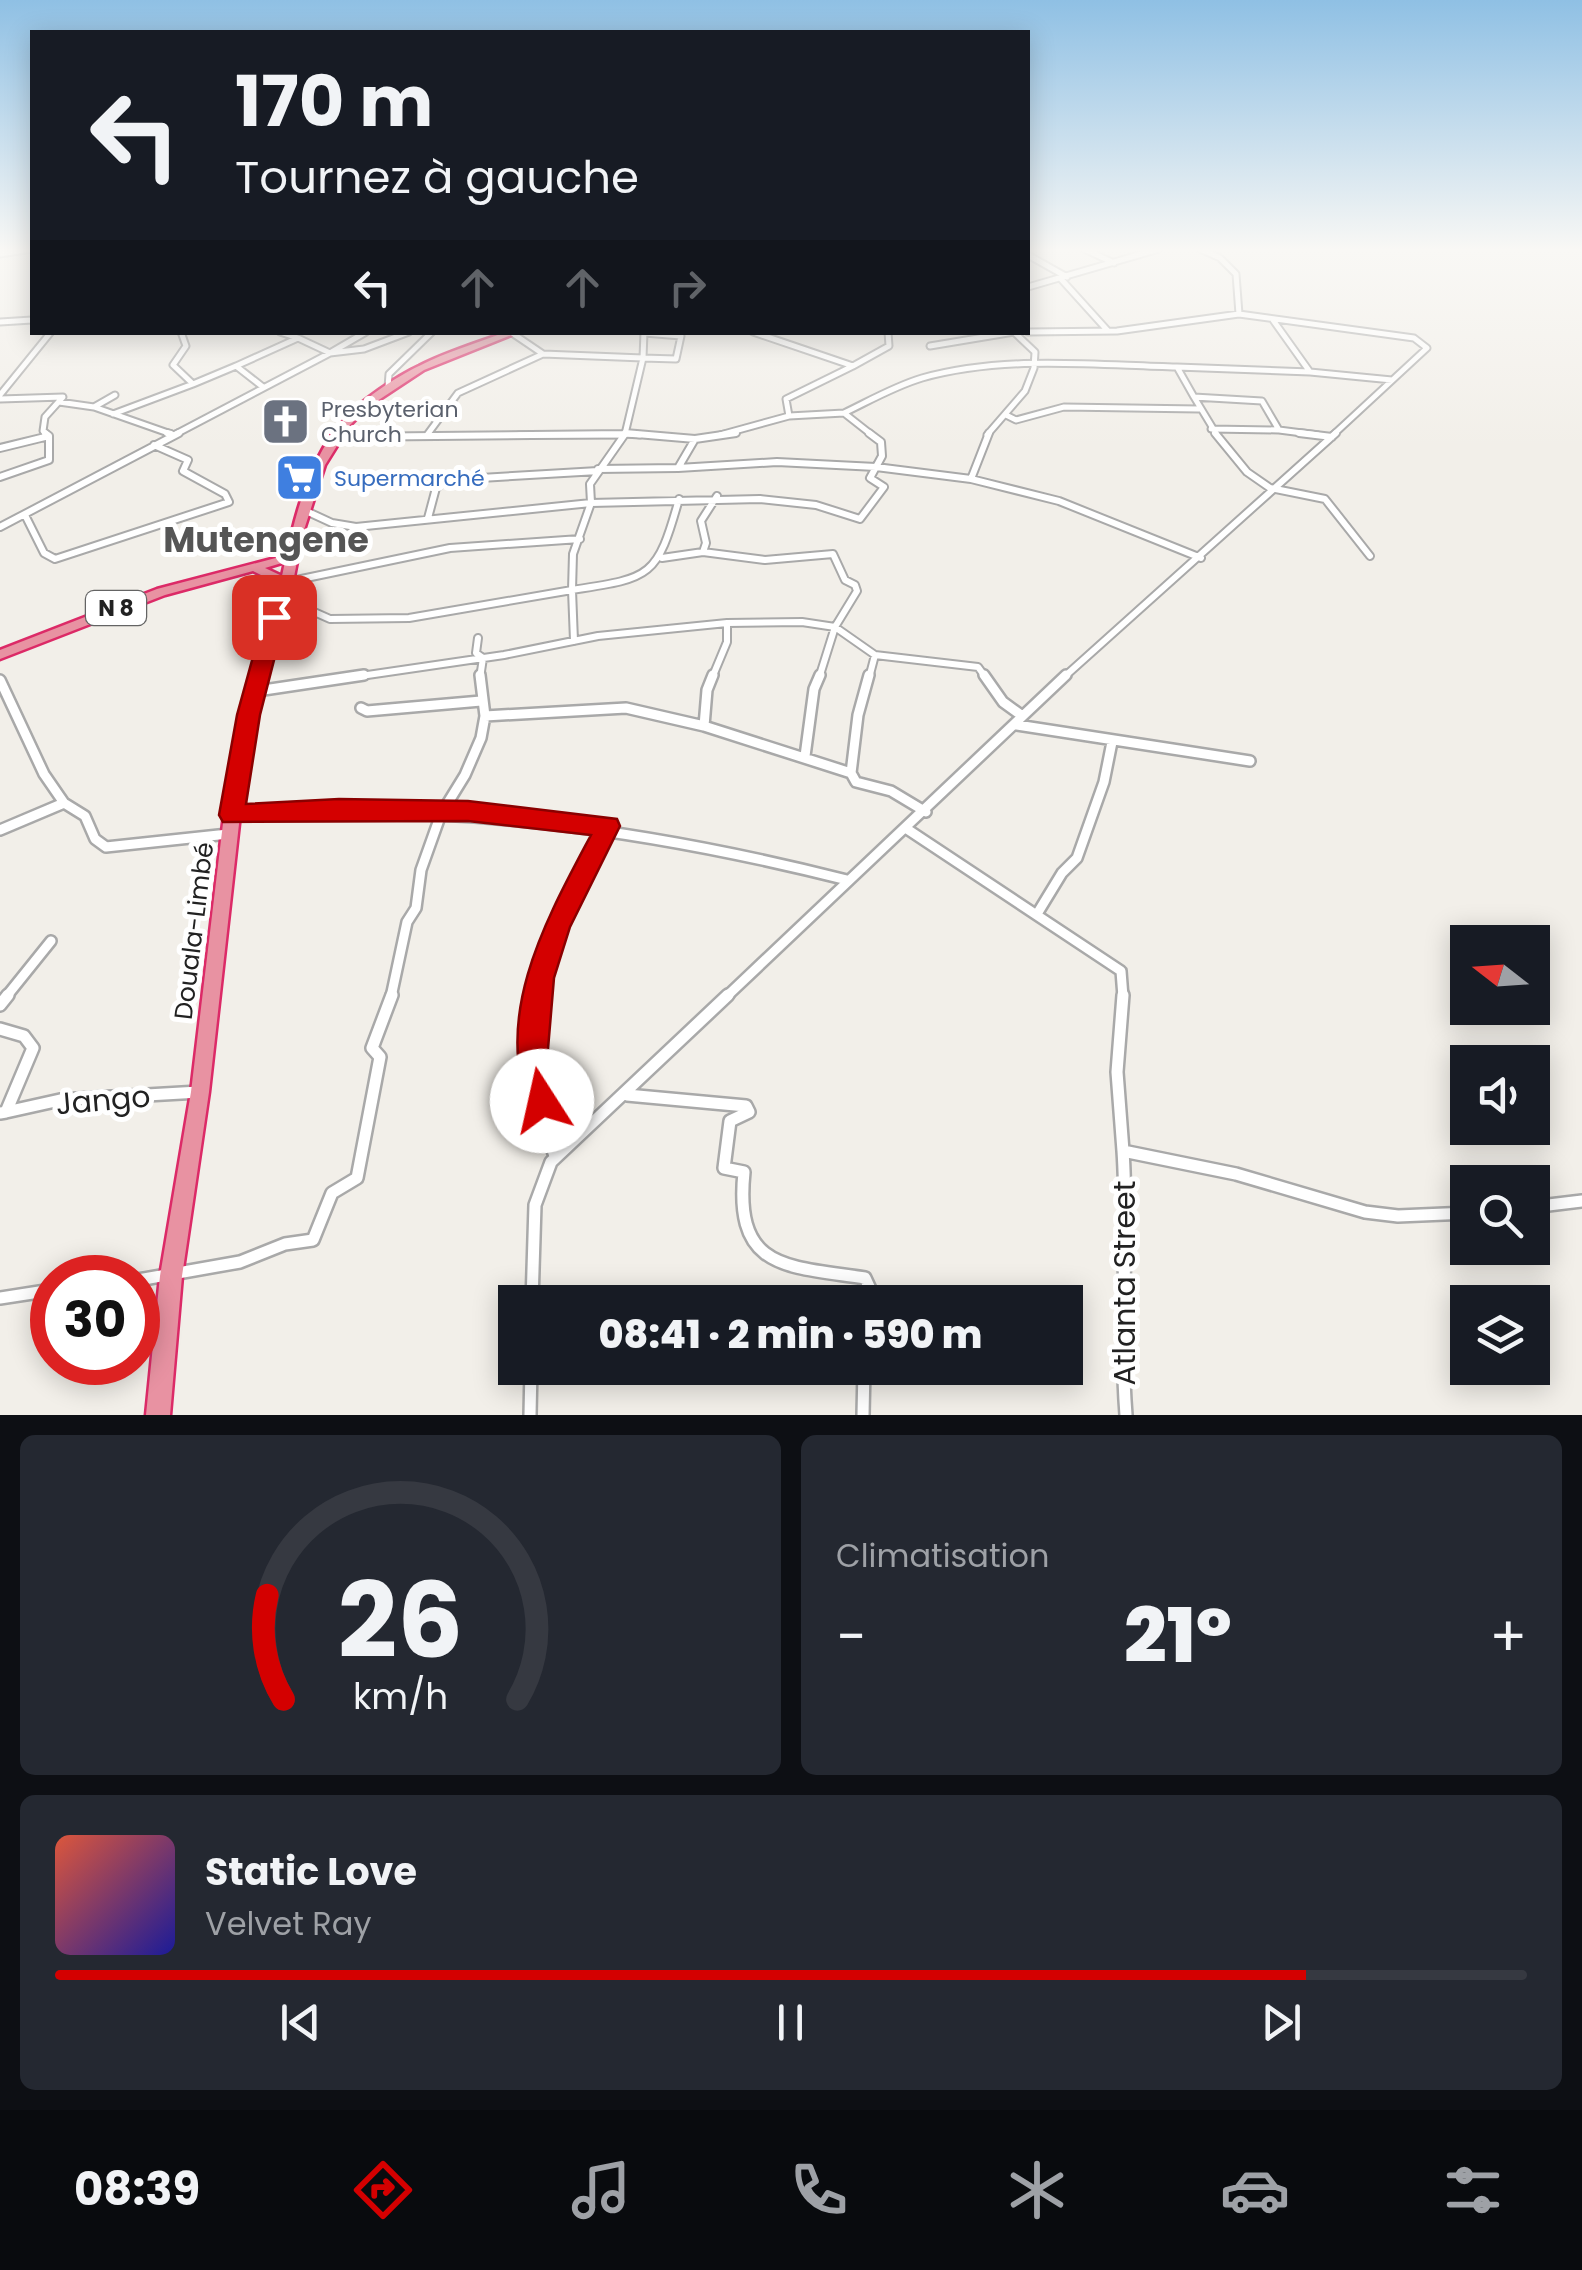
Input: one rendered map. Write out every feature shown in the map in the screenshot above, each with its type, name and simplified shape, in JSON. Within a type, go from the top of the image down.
[{"type":"highway","name":"Douala-Limbé","points":[[158,1415],[171,1276],[200,1092],[232,815],[246,726],[296,536],[320,465],[336,437],[365,405],[388,386],[459,352],[508,335]]},
{"type":"highway","points":[[285,586],[259,566],[296,536]]},
{"type":"highway","name":"N 8","points":[[0,655],[125,605],[234,570],[291,561]]},
{"type":"street","points":[[1095,315],[1109,332]]},
{"type":"street","points":[[1030,332],[1109,332],[1232,315]]},
{"type":"street","points":[[533,1285],[537,1199],[555,1156],[626,1095],[1019,720],[1201,558],[1426,348],[1414,338],[1246,315]]},
{"type":"street","points":[[0,322],[30,320]]},
{"type":"street","points":[[1273,320],[1310,372]]},
{"type":"street","points":[[0,397],[49,335]]},
{"type":"street","points":[[183,335],[186,346],[173,365],[193,384]]},
{"type":"street","points":[[289,335],[330,353],[364,349],[401,335]]},
{"type":"street","points":[[0,527],[361,335]]},
{"type":"street","points":[[388,386],[389,374],[429,335]]},
{"type":"street","points":[[517,335],[543,354]]},
{"type":"street","points":[[574,641],[573,554],[591,503],[588,490],[624,434],[637,394],[644,335]]},
{"type":"street","points":[[426,435],[444,407],[469,385],[543,354],[675,360],[682,337],[663,335]]},
{"type":"street","points":[[762,335],[852,366]]},
{"type":"street","points":[[789,416],[786,399],[889,346],[888,335]]},
{"type":"street","points":[[930,346],[1001,335]]},
{"type":"street","points":[[971,479],[981,469],[988,434],[1031,381],[1033,349],[1016,335]]},
{"type":"street","points":[[113,414],[298,338]]},
{"type":"street","points":[[336,437],[624,434],[695,440],[740,432],[789,416],[844,413],[924,377],[1035,362],[1310,372],[1392,380]]},
{"type":"street","points":[[236,366],[263,387]]},
{"type":"street","points":[[1177,367],[1211,429],[1272,488],[1325,499],[1370,556]]},
{"type":"street","points":[[94,407],[115,395]]},
{"type":"street","points":[[0,397],[63,398],[44,422],[44,431],[49,436],[48,460],[0,477]]},
{"type":"street","points":[[1194,397],[1262,401],[1279,430]]},
{"type":"street","points":[[59,402],[94,407],[171,434]]},
{"type":"street","points":[[1006,415],[1016,420],[1064,408],[1200,409]]},
{"type":"street","points":[[306,512],[332,523],[356,527],[591,503],[717,496],[815,505],[860,519],[884,487],[870,478],[882,456],[881,442],[844,413]]},
{"type":"street","points":[[1211,429],[1279,430],[1332,438]]},
{"type":"street","points":[[0,448],[49,436]]},
{"type":"street","points":[[678,468],[695,440]]},
{"type":"street","points":[[26,514],[44,552],[55,559],[228,502],[226,494],[183,470],[188,460],[154,445]]},
{"type":"street","points":[[428,518],[436,488],[447,480],[598,470],[642,472],[770,460],[876,467],[1011,486],[1068,504],[1201,558]]},
{"type":"street","points":[[704,552],[702,518],[717,496]]},
{"type":"street","points":[[662,558],[679,499]]},
{"type":"street","points":[[0,515],[10,522]]},
{"type":"street","points":[[285,586],[450,548],[580,539]]},
{"type":"street","points":[[274,617],[312,611],[330,619],[409,618],[641,576],[662,558],[704,552],[776,560],[833,554],[845,580],[855,584],[857,591],[835,628],[832,646],[814,689],[804,756]]},
{"type":"street","points":[[257,692],[574,641],[726,623],[784,622],[835,628],[875,655],[978,667],[1019,720],[1112,742],[1250,760]]},
{"type":"street","points":[[704,726],[707,690],[728,642],[726,623]]},
{"type":"street","points":[[478,638],[476,653],[483,658]]},
{"type":"street","points":[[851,774],[858,715],[875,655]]},
{"type":"street","points":[[160,1277],[240,1262],[286,1244],[312,1240],[332,1193],[357,1178],[378,1088],[380,1058],[372,1048],[393,992],[407,922],[416,908],[420,870],[441,814],[477,749],[485,716],[481,702],[483,658]]},
{"type":"street","points":[[0,680],[25,740],[64,804],[85,816],[96,839],[106,847],[231,834]]},
{"type":"street","points":[[361,708],[367,711],[481,702]]},
{"type":"street","points":[[485,716],[626,708],[804,756],[851,774],[856,782],[890,791],[926,812]]},
{"type":"street","points":[[907,829],[1037,914],[1062,873],[1077,858],[1104,782],[1112,742]]},
{"type":"street","points":[[0,830],[64,804]]},
{"type":"street","points":[[232,815],[339,809],[514,814],[608,826],[847,880]]},
{"type":"street","points":[[555,1156],[544,1131],[536,1075],[535,1002],[556,926],[608,826]]},
{"type":"street","name":"Atlanta Street","points":[[1037,914],[1113,964],[1124,980],[1117,1072],[1126,1199],[1122,1361],[1126,1415]]},
{"type":"street","points":[[0,1005],[51,941]]},
{"type":"street","points":[[0,1029],[29,1039],[33,1048],[3,1112]]},
{"type":"street","name":"Jango","points":[[3,1112],[60,1100],[200,1092]]},
{"type":"street","points":[[626,1095],[746,1106],[749,1112],[730,1121],[724,1168],[744,1172],[740,1214],[754,1246],[766,1257],[788,1266],[865,1278],[868,1285]]},
{"type":"street","points":[[1123,1151],[1236,1174],[1365,1212],[1398,1216],[1450,1214]]},
{"type":"street","points":[[1550,1204],[1582,1200]]},
{"type":"street","points":[[0,1298],[30,1293]]},
{"type":"street","points":[[530,1415],[531,1385]]},
{"type":"street","points":[[863,1415],[864,1385]]},
{"type":"place","name":"Presbyterian Church","points":[[286,422]]},
{"type":"place","name":"Supermarché","points":[[299,478]]},
{"type":"district","name":"Mutengene","points":[[266,539]]},
{"type":"route","points":[[274,617],[244,737],[232,815],[339,809],[441,814],[468,811],[608,826],[556,926],[539,978],[533,1049],[542,1101]]}]
